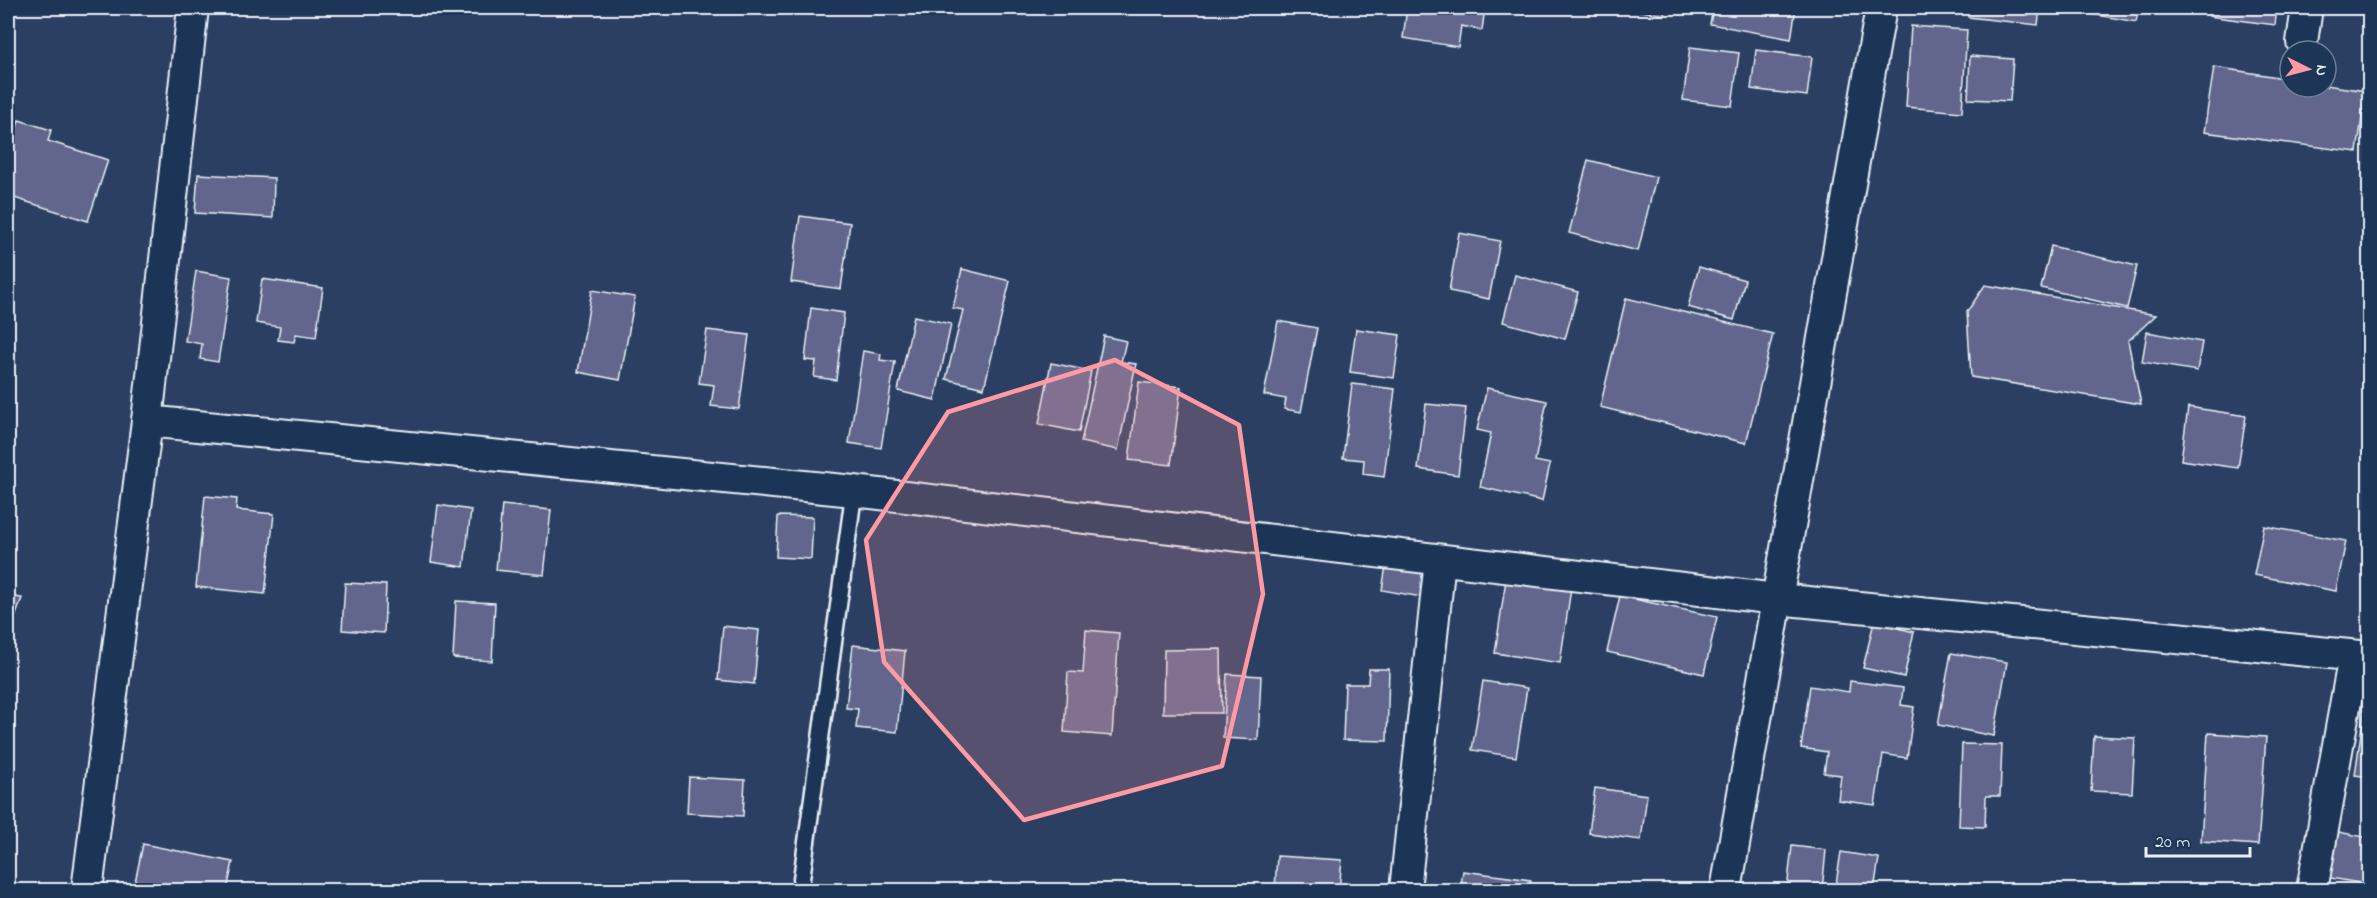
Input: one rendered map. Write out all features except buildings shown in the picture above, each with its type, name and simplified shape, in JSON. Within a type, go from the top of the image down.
[{"type":"street","points":[[87,891],[147,421],[193,8]]},
{"type":"street","points":[[1726,891],[1881,8]]},
{"type":"street","points":[[2302,39],[2307,8]]},
{"type":"street","points":[[147,421],[854,491],[1777,599],[2362,656],[2312,891]]},
{"type":"street","points":[[1405,891],[1440,560]]},
{"type":"lane","points":[[800,891],[854,491]]},
{"type":"highlighted area","points":[[1115,360],[1239,425],[1263,594],[1222,766],[1024,820],[884,662],[866,540],[948,412]]}]
